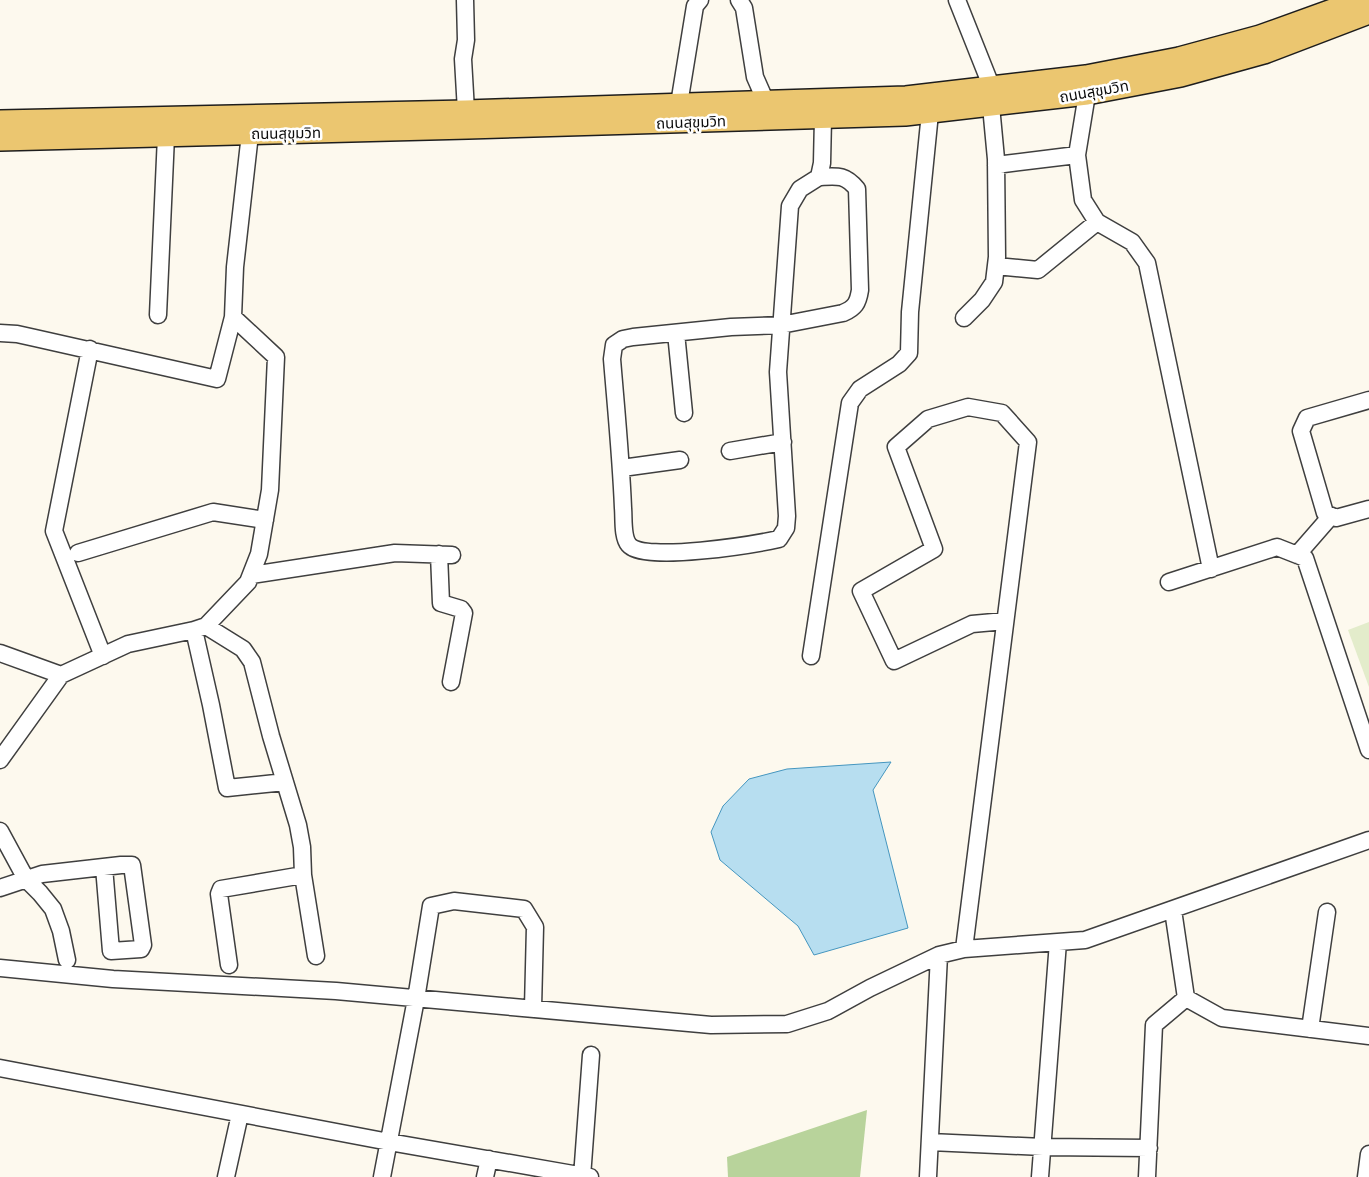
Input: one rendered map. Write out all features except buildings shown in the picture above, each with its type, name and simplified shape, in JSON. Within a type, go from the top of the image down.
[{"type":"main road","name":"ถนนสุขุมวิท","points":[[0,121],[250,134],[823,118],[930,113],[1086,76],[1179,58],[1359,6]]},
{"type":"main road","name":"ถนนสุขุมวิท","points":[[0,140],[466,111],[906,97],[1087,94],[1180,76],[1264,53],[1359,6]]},
{"type":"street","points":[[465,0],[466,40],[463,59],[466,111]]},
{"type":"street","points":[[679,104],[695,6],[700,0]]},
{"type":"street","points":[[739,0],[744,8],[755,77],[766,102]]},
{"type":"street","points":[[957,0],[992,97],[996,165],[997,257],[994,282],[982,300],[964,318]]},
{"type":"street","points":[[1087,94],[1077,156],[1083,200],[1098,222],[1132,242],[1147,263],[1211,569]]},
{"type":"street","points":[[810,656],[850,403],[860,389],[899,364],[909,353],[910,312],[930,113]]},
{"type":"street","points":[[819,177],[822,163],[823,118]]},
{"type":"street","points":[[158,315],[169,129]]},
{"type":"street","points":[[0,334],[17,334],[90,349],[217,379],[234,317],[235,267],[250,134]]},
{"type":"street","points":[[996,165],[1077,156]]},
{"type":"street","points":[[819,177],[800,189],[790,206],[781,324],[778,372],[788,516],[786,528],[779,539],[758,544],[700,552],[655,552],[633,549],[627,544],[625,533],[622,468],[612,359],[614,345],[622,338],[781,324],[843,313],[852,309],[858,302],[860,290],[856,189],[845,178],[838,176],[819,177]]},
{"type":"street","points":[[996,266],[1038,270],[1098,222]]},
{"type":"street","points":[[0,760],[61,675],[128,644],[200,628],[248,582],[259,554],[270,490],[276,358],[234,317]]},
{"type":"street","points":[[676,334],[684,413]]},
{"type":"street","points":[[90,349],[54,531],[103,656]]},
{"type":"street","points":[[1369,400],[1307,418],[1301,431],[1325,513],[1336,518],[1369,509]]},
{"type":"street","points":[[964,949],[1028,442],[1002,413],[968,407],[928,419],[896,447],[934,549],[861,591],[894,661],[972,624],[1005,621]]},
{"type":"street","points":[[730,451],[783,442]]},
{"type":"street","points":[[622,468],[680,460]]},
{"type":"street","points":[[78,553],[212,512],[265,520]]},
{"type":"street","points":[[1297,555],[1331,516]]},
{"type":"street","points":[[1169,582],[1277,547],[1305,558],[1369,750]]},
{"type":"street","points":[[251,575],[395,553],[446,555],[441,603],[461,610],[464,613],[451,682]]},
{"type":"street","points":[[200,628],[242,649],[252,662],[302,847],[303,875],[316,956]]},
{"type":"street","points":[[200,628],[211,705],[227,788],[285,782]]},
{"type":"street","points":[[0,653],[61,675]]},
{"type":"street","points":[[0,831],[26,879],[53,908],[61,931],[67,960]]},
{"type":"street","points":[[0,968],[113,979],[336,991],[711,1025],[786,1024],[828,1011],[870,988],[939,956],[964,949],[1085,940],[1369,840]]},
{"type":"street","points":[[0,888],[11,886],[42,874],[104,867],[132,865],[134,867],[143,945],[141,949],[111,951],[104,867]]},
{"type":"street","points":[[229,965],[219,894],[221,889],[303,875]]},
{"type":"street","points":[[382,1177],[416,998],[431,906],[454,901],[524,909],[535,927],[533,1008]]},
{"type":"street","points":[[1173,910],[1186,998]]},
{"type":"street","points":[[1310,1029],[1327,912]]},
{"type":"street","points":[[1040,1177],[1058,942]]},
{"type":"street","points":[[928,1177],[939,956]]},
{"type":"street","points":[[1186,998],[1222,1018],[1369,1036]]},
{"type":"street","points":[[1147,1177],[1154,1025],[1186,998]]},
{"type":"street","points":[[0,1068],[585,1177],[591,1055]]},
{"type":"street","points":[[226,1177],[240,1114]]},
{"type":"street","points":[[930,1142],[1043,1147],[1149,1148]]},
{"type":"street","points":[[1366,1177],[1369,1154]]},
{"type":"street","points":[[485,1177],[489,1159]]},
{"type":"green space","points":[[1369,622],[1369,687],[1348,630]]},
{"type":"green space","points":[[867,1110],[860,1177],[728,1177],[727,1157]]},
{"type":"water","points":[[891,762],[873,790],[908,928],[814,955],[798,926],[720,860],[711,832],[723,806],[749,779],[787,769]]}]
